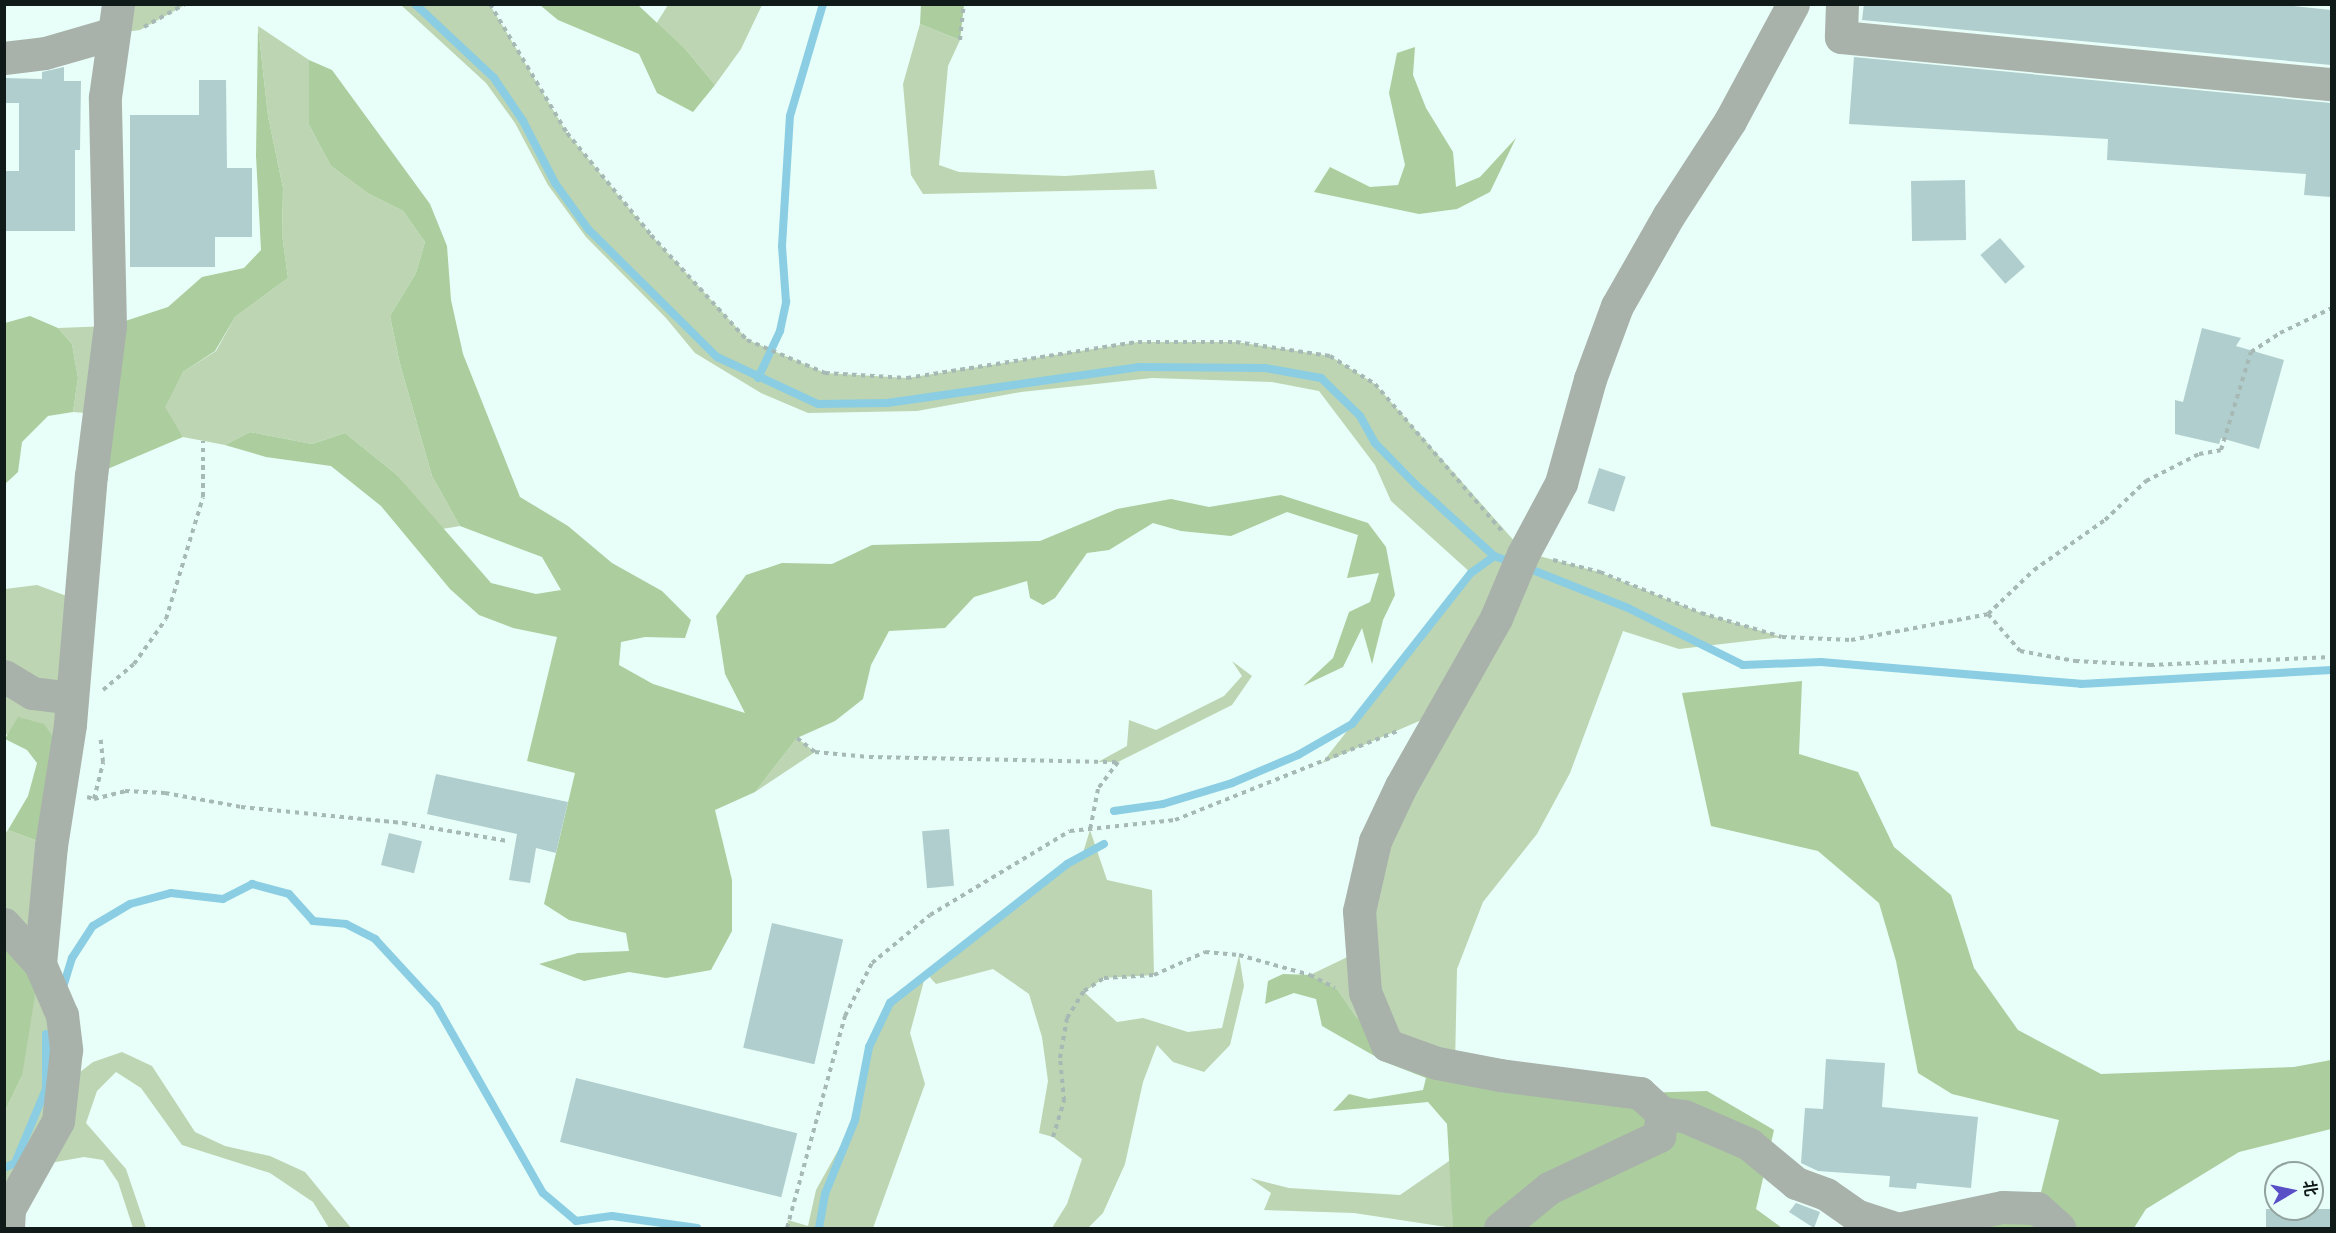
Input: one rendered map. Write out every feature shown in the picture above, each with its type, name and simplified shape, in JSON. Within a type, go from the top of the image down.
[{"type":"street","points":[[1793,4],[1730,121],[1669,215],[1617,306],[1590,379],[1561,483],[1520,562],[1496,618],[1401,786],[1375,841],[1359,911],[1365,992],[1387,1045],[1437,1064],[1568,1087],[1640,1092],[1662,1113],[1684,1116],[1749,1144],[1796,1183],[1826,1194],[1858,1216],[1895,1228]]},
{"type":"street","points":[[1842,4],[1841,37],[2331,84]]},
{"type":"street","points":[[4,58],[45,53],[115,19]]},
{"type":"street","points":[[40,964],[60,790],[87,698],[92,476],[110,326],[104,184],[105,97],[115,19]]},
{"type":"street","points":[[4,676],[32,693],[87,698]]},
{"type":"street","points":[[4,924],[40,964],[63,1026],[66,1050],[58,1121],[9,1209],[8,1228]]},
{"type":"street","points":[[1500,1228],[1549,1188],[1659,1136],[1662,1113]]},
{"type":"street","points":[[1903,1228],[2003,1207],[2037,1208],[2059,1228]]},
{"type":"path","points":[[115,19],[140,30],[186,4]]},
{"type":"path","points":[[490,4],[567,133],[651,235],[747,340],[825,373],[908,378],[1138,342],[1236,342],[1330,356],[1375,384],[1520,562],[1599,572],[1701,613],[1782,637],[1851,639],[1988,614],[2034,570],[2105,520],[2146,481],[2199,454],[2222,450],[2251,352],[2331,308]]},
{"type":"path","points":[[960,40],[964,4]]},
{"type":"path","points":[[87,698],[103,689],[134,664],[166,619],[203,497],[203,441]]},
{"type":"path","points":[[1988,614],[2020,651],[2075,661],[2150,665],[2331,657]]},
{"type":"path","points":[[94,799],[103,762],[99,727]]},
{"type":"path","points":[[787,1228],[845,1016],[872,963],[930,915],[1022,857],[1070,831],[1174,820],[1406,728]]},
{"type":"path","points":[[797,738],[814,752],[869,757],[1118,762],[1098,789],[1090,830]]},
{"type":"path","points":[[60,790],[94,799],[125,791],[165,793],[240,807],[403,824],[507,841]]},
{"type":"path","points":[[1053,1137],[1064,1101],[1060,1058],[1067,1018],[1084,991],[1104,978],[1154,975],[1205,952],[1239,955],[1310,975],[1337,989],[1342,996]]},
{"type":"green space","points":[[118,5],[185,5],[140,30],[111,34]]},
{"type":"green space","points":[[401,5],[490,5],[567,133],[651,235],[748,340],[825,373],[907,378],[1138,342],[1236,342],[1330,356],[1375,384],[1524,552],[1599,572],[1701,613],[1782,637],[1679,649],[1623,631],[1570,773],[1537,834],[1483,902],[1457,969],[1455,1066],[1357,1018],[1337,989],[1310,975],[1362,950],[1359,911],[1447,709],[1322,763],[1471,573],[1391,501],[1375,465],[1319,391],[1272,382],[1152,378],[1021,392],[917,411],[808,413],[761,393],[695,353],[666,318],[586,237],[548,185],[515,123],[486,83]]},
{"type":"green space","points":[[540,5],[638,5],[687,51],[715,85],[693,112],[657,93],[639,54],[558,20]]},
{"type":"green space","points":[[668,5],[762,5],[741,49],[715,85],[687,51],[656,24]]},
{"type":"green space","points":[[921,5],[964,5],[960,40],[920,24]]},
{"type":"green space","points":[[920,24],[960,40],[948,66],[939,165],[959,172],[1065,176],[1154,170],[1157,189],[923,194],[911,175],[903,84]]},
{"type":"green space","points":[[258,26],[309,60],[309,125],[331,166],[369,194],[403,211],[425,242],[416,273],[390,316],[400,364],[432,476],[460,526],[442,529],[397,475],[345,433],[312,444],[250,432],[225,445],[183,437],[164,407],[183,372],[216,351],[235,317],[288,278],[282,234],[283,188],[268,116]]},
{"type":"green space","points":[[258,26],[268,116],[283,188],[282,234],[288,278],[235,317],[215,351],[183,372],[165,407],[183,437],[91,476],[110,326],[168,307],[202,277],[244,268],[261,250],[256,156]]},
{"type":"green space","points":[[1415,47],[1413,75],[1426,108],[1453,152],[1456,187],[1480,177],[1516,138],[1490,192],[1457,209],[1419,214],[1314,192],[1330,167],[1370,187],[1398,185],[1405,165],[1389,93],[1397,53]]},
{"type":"green space","points":[[309,60],[332,70],[430,204],[447,246],[451,300],[463,354],[520,497],[568,526],[612,563],[662,591],[691,620],[685,638],[645,637],[621,642],[619,665],[653,684],[745,713],[725,674],[716,616],[746,575],[782,563],[832,564],[872,545],[1040,541],[1117,509],[1171,499],[1209,507],[1281,495],[1368,523],[1386,547],[1395,595],[1383,620],[1372,664],[1362,628],[1343,667],[1303,686],[1333,658],[1349,612],[1370,602],[1379,573],[1347,578],[1358,535],[1287,512],[1231,536],[1181,531],[1153,523],[1109,550],[1087,553],[1055,598],[1043,605],[1030,598],[1027,581],[974,597],[945,628],[889,631],[871,665],[863,699],[835,721],[797,738],[755,792],[715,810],[732,880],[732,931],[711,970],[666,978],[629,972],[584,981],[539,964],[578,953],[629,951],[626,933],[569,920],[544,904],[575,773],[527,761],[557,637],[513,628],[479,615],[450,589],[381,506],[331,466],[266,457],[225,445],[250,432],[312,444],[345,433],[397,475],[491,583],[536,594],[561,590],[542,557],[460,526],[432,476],[400,364],[390,316],[416,273],[425,242],[403,211],[369,194],[331,166],[309,125]]},
{"type":"green space","points":[[30,316],[58,328],[72,344],[78,378],[73,412],[48,416],[22,442],[18,472],[5,484],[5,323]]},
{"type":"green space","points":[[110,326],[99,414],[73,412],[78,378],[72,344],[58,328]]},
{"type":"green space","points":[[37,585],[80,601],[65,754],[5,734],[5,589]]},
{"type":"green space","points":[[1232,661],[1252,676],[1232,705],[1118,762],[1098,762],[1127,746],[1129,720],[1156,730],[1224,696],[1242,676]]},
{"type":"green space","points":[[1802,681],[1799,754],[1858,772],[1894,847],[1951,895],[1974,968],[2018,1030],[2101,1074],[2294,1067],[2331,1060],[2331,1129],[2239,1152],[2146,1209],[2134,1228],[1903,1228],[2037,1208],[2059,1120],[1952,1094],[1918,1073],[1896,961],[1879,903],[1818,851],[1711,826],[1682,693]]},
{"type":"green space","points":[[18,717],[44,724],[65,754],[51,846],[8,830],[28,796],[37,763],[27,750],[5,739]]},
{"type":"green space","points":[[797,738],[815,752],[755,792]]},
{"type":"green space","points":[[8,830],[51,846],[62,1086],[93,1062],[122,1052],[152,1066],[195,1132],[225,1146],[270,1156],[305,1172],[351,1228],[329,1228],[313,1202],[270,1173],[182,1145],[141,1088],[116,1072],[97,1091],[86,1123],[126,1169],[146,1228],[133,1228],[118,1182],[103,1160],[84,1157],[33,1166],[5,1205],[5,1111],[22,1076],[5,924],[4,835]]},
{"type":"green space","points":[[1090,830],[1107,880],[1152,890],[1154,975],[1104,978],[1084,992],[1117,1022],[1143,1018],[1188,1032],[1222,1028],[1239,955],[1244,986],[1230,1045],[1204,1072],[1173,1062],[1157,1045],[1143,1082],[1125,1164],[1103,1213],[1088,1228],[1052,1228],[1067,1204],[1082,1159],[1053,1137],[1039,1133],[1048,1081],[1042,1037],[1029,994],[993,969],[936,984],[926,973],[910,1033],[925,1084],[873,1228],[787,1228],[788,1220],[808,1226],[816,1190],[855,1120],[869,1047],[890,1003],[926,972],[1030,892],[1082,856]]},
{"type":"green space","points":[[4,924],[40,964],[22,1076],[5,1111]]},
{"type":"green space","points":[[1283,974],[1310,975],[1337,989],[1357,1018],[1377,1020],[1387,1045],[1640,1093],[1707,1091],[1774,1130],[1756,1209],[1782,1228],[1453,1228],[1447,1124],[1428,1102],[1333,1111],[1349,1094],[1369,1099],[1423,1090],[1426,1078],[1385,1062],[1322,1026],[1316,999],[1294,993],[1265,1004],[1268,981]]},
{"type":"green space","points":[[1452,1159],[1453,1228],[1354,1213],[1264,1210],[1271,1193],[1250,1178],[1289,1188],[1400,1195]]},
{"type":"building","points":[[1864,4],[2274,4],[2331,10],[2331,65],[1862,20]]},
{"type":"building","points":[[1854,57],[2331,103],[2331,197],[2304,195],[2306,174],[2107,160],[2108,139],[1849,124]]},
{"type":"building","points":[[64,67],[64,81],[81,81],[80,150],[75,150],[75,231],[4,231],[4,171],[19,171],[19,103],[4,103],[4,78],[42,79],[42,72]]},
{"type":"building","points":[[199,80],[226,80],[227,168],[252,168],[252,237],[215,237],[215,267],[130,267],[130,115],[199,115]]},
{"type":"building","points":[[1965,180],[1966,240],[1912,241],[1911,181]]},
{"type":"building","points":[[2000,238],[2025,267],[2005,284],[1980,255]]},
{"type":"building","points":[[2202,328],[2241,338],[2236,346],[2284,360],[2259,449],[2221,438],[2219,444],[2175,434],[2175,400],[2183,402]]},
{"type":"building","points":[[1599,468],[1626,477],[1614,512],[1588,503]]},
{"type":"building","points":[[436,774],[568,802],[556,853],[536,848],[530,883],[509,880],[517,834],[427,814]]},
{"type":"building","points":[[949,829],[954,886],[927,888],[922,831]]},
{"type":"building","points":[[389,833],[422,841],[414,873],[381,865]]},
{"type":"building","points":[[772,923],[843,939],[814,1064],[743,1048]]},
{"type":"building","points":[[1826,1059],[1885,1063],[1882,1107],[1978,1117],[1971,1188],[1917,1183],[1916,1189],[1889,1187],[1890,1176],[1818,1171],[1801,1163],[1805,1108],[1823,1109]]},
{"type":"building","points":[[576,1078],[797,1133],[781,1197],[560,1142]]},
{"type":"building","points":[[1796,1203],[1820,1212],[1814,1228],[1789,1212]]},
{"type":"building","points":[[2324,1209],[2331,1209],[2331,1228],[2266,1228],[2266,1221],[2324,1221]]},
{"type":"waterway","points":[[415,4],[494,78],[523,121],[555,183],[588,229],[717,357],[818,404],[887,403],[1139,367],[1265,368],[1321,378],[1360,416],[1375,443],[1415,484],[1494,556],[1511,562]]},
{"type":"waterway","points":[[758,378],[780,331],[786,302],[782,246],[790,116],[823,4]]},
{"type":"waterway","points":[[1114,811],[1163,804],[1232,783],[1298,755],[1352,724],[1471,573],[1494,556]]},
{"type":"waterway","points":[[1525,567],[1628,608],[1743,665],[1821,662],[2081,684],[2332,670]]},
{"type":"waterway","points":[[819,1228],[825,1194],[855,1120],[869,1047],[890,1003],[1067,864],[1104,844]]},
{"type":"waterway","points":[[64,984],[72,958],[93,926],[130,904],[171,893],[223,899],[252,884],[289,894],[313,921],[346,924],[375,939],[436,1005],[543,1193],[576,1221],[612,1216],[697,1228]]},
{"type":"waterway","points":[[4,1168],[15,1163],[46,1089],[46,1034]]}]
